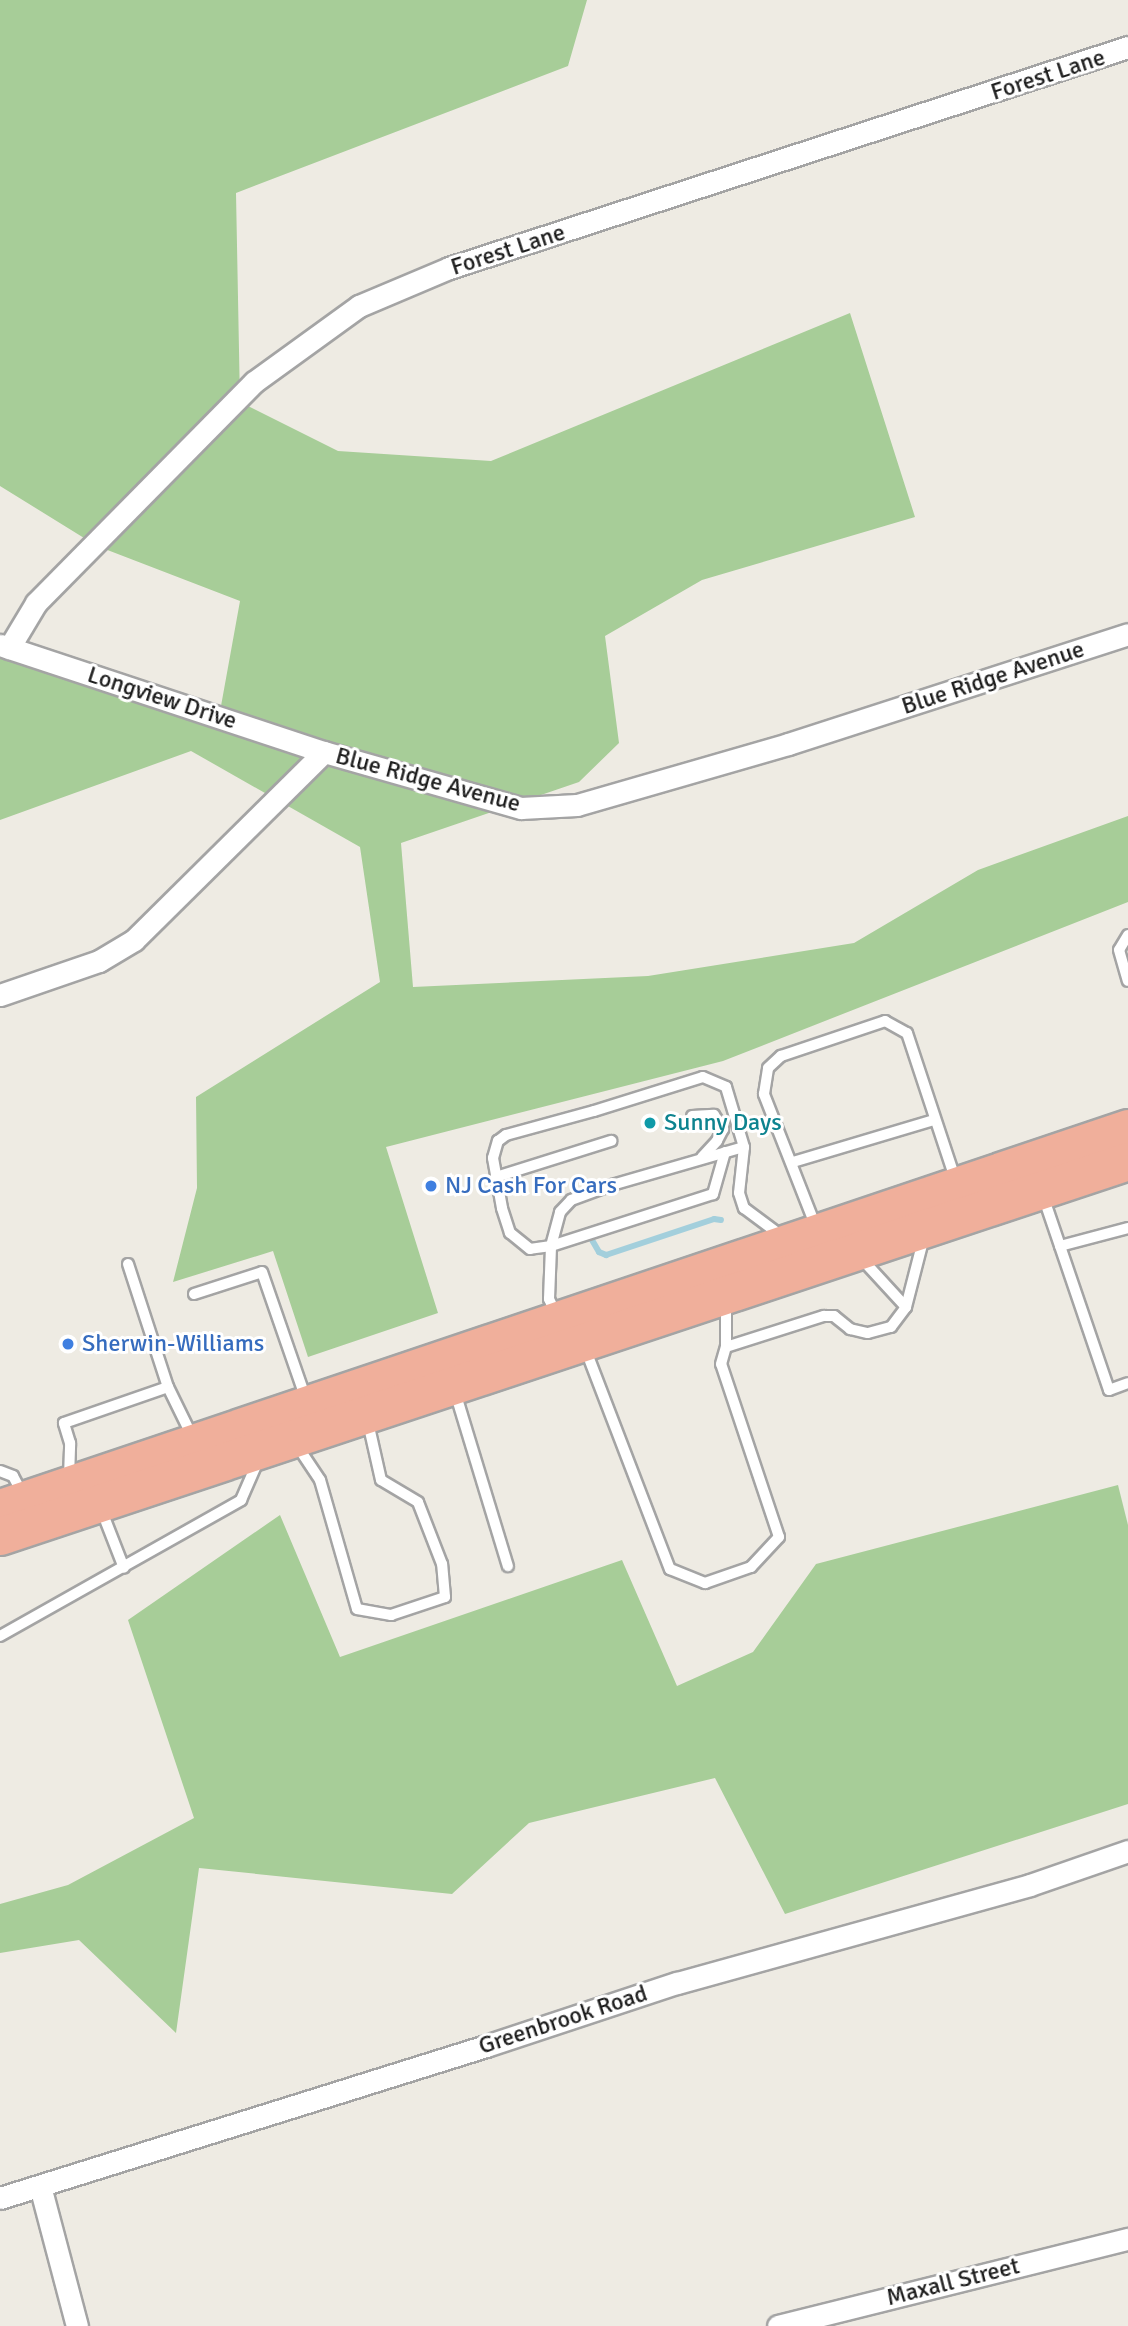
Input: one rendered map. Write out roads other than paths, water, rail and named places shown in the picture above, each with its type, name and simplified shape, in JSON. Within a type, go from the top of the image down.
[{"type":"highway","points":[[13,1504],[84,1494],[278,1444],[366,1415],[453,1385],[571,1332],[805,1238],[1128,1128]]},
{"type":"highway","points":[[0,1536],[196,1442],[308,1405],[571,1332],[726,1294],[1128,1161]]},
{"type":"street","name":"Forest Lane","points":[[5,646],[36,603],[254,382],[359,306],[449,268],[1128,47]]},
{"type":"street","name":"Blue Ridge Avenue","points":[[0,995],[99,961],[134,940],[324,752],[521,808],[577,805],[788,744],[1128,634]]},
{"type":"street","name":"Longview Drive","points":[[5,646],[324,752]]},
{"type":"street","name":"Greenbrook Road","points":[[0,2197],[474,2050],[677,1983],[1030,1885],[1128,1852]]},
{"type":"street","points":[[40,2186],[77,2326]]},
{"type":"street","name":"Maxall Street","points":[[778,2326],[1128,2239]]},
{"type":"lane","points":[[1128,935],[1119,950],[1128,981]]},
{"type":"lane","points":[[805,1238],[793,1162],[764,1094],[768,1068],[780,1056],[885,1021],[907,1033],[958,1185]]},
{"type":"lane","points":[[725,1152],[713,1194],[551,1246],[530,1249],[510,1234],[493,1158],[498,1141],[506,1135],[703,1077],[726,1087],[744,1147],[738,1193],[744,1208],[805,1238]]},
{"type":"lane","points":[[692,1116],[714,1115],[723,1129],[717,1142],[701,1158]]},
{"type":"lane","points":[[793,1162],[934,1120]]},
{"type":"lane","points":[[496,1177],[611,1141]]},
{"type":"lane","points":[[726,1294],[726,1347],[721,1364],[779,1537],[751,1567],[705,1583],[670,1569],[571,1332],[549,1299],[551,1246],[560,1212],[570,1200],[744,1147]]},
{"type":"lane","points":[[1041,1190],[1110,1390],[1128,1383]]},
{"type":"lane","points":[[726,1347],[824,1316],[834,1317],[850,1329],[868,1333],[891,1327],[906,1307],[926,1228]]},
{"type":"lane","points":[[1060,1246],[1128,1228]]},
{"type":"lane","points":[[855,1252],[906,1307]]},
{"type":"lane","points":[[128,1264],[168,1387],[181,1419],[196,1442]]},
{"type":"lane","points":[[194,1294],[262,1272],[308,1405]]},
{"type":"lane","points":[[453,1385],[508,1566]]},
{"type":"lane","points":[[124,1568],[68,1463],[70,1443],[64,1423],[168,1387]]},
{"type":"lane","points":[[0,1636],[241,1500],[278,1444],[320,1480],[357,1609],[390,1615],[445,1597],[442,1564],[418,1502],[381,1479],[366,1415]]},
{"type":"lane","points":[[0,1471],[13,1476],[13,1504]]},
{"type":"waterway","points":[[592,1240],[599,1252],[606,1255],[714,1219],[721,1220]]},
{"type":"place","name":"Sunny Days","points":[[650,1123]]},
{"type":"place","name":"NJ Cash For Cars","points":[[431,1186]]},
{"type":"place","name":"Sherwin-Williams","points":[[68,1344]]}]
